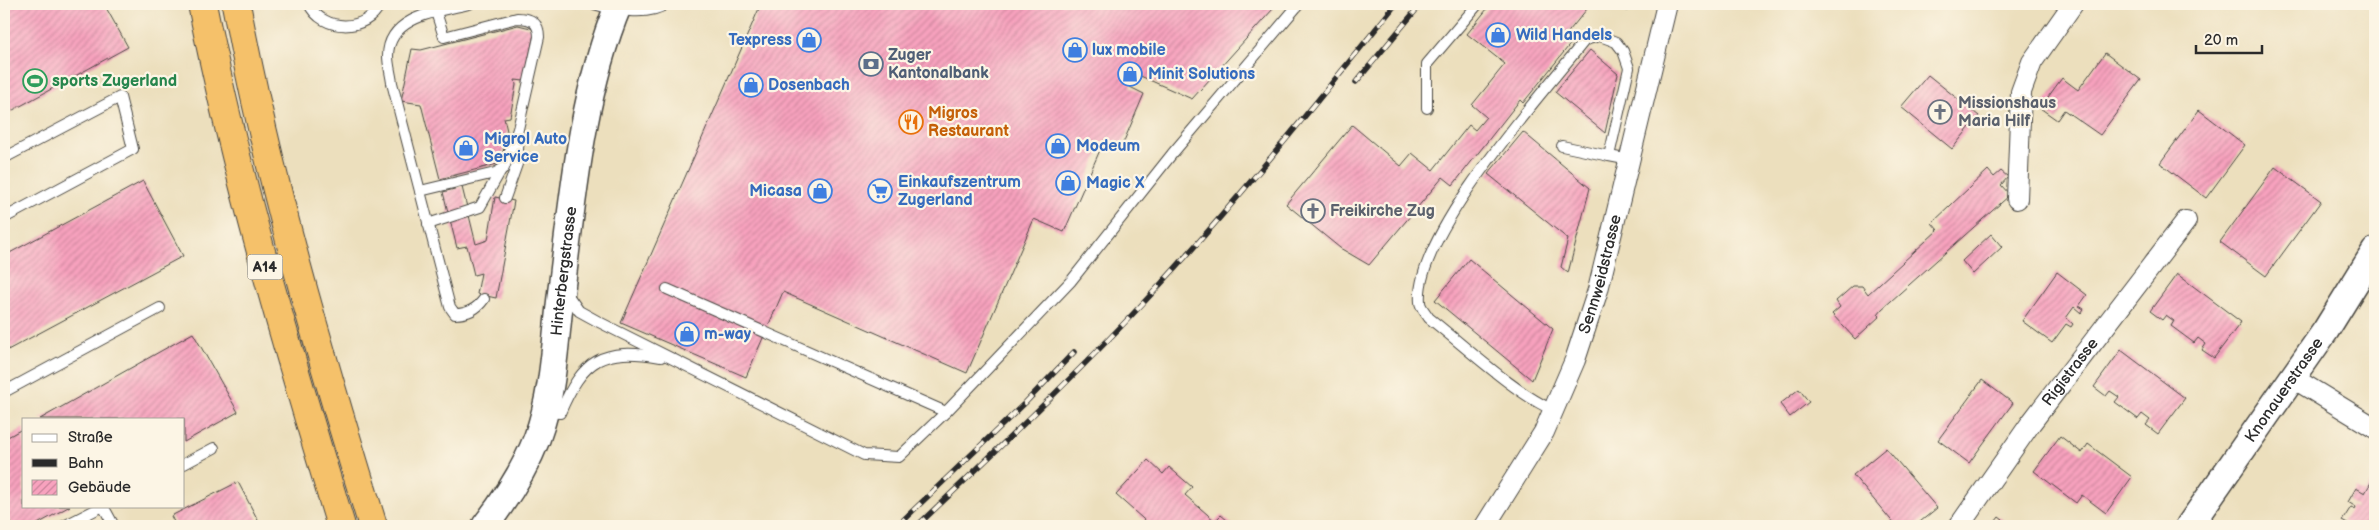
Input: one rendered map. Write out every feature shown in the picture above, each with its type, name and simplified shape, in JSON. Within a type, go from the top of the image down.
[{"type":"highway","name":"A14","points":[[202,4],[228,125],[249,210],[341,526]]},
{"type":"highway","name":"A14","points":[[236,4],[264,136],[306,300],[373,526]]},
{"type":"highway","points":[[254,4],[264,136]]},
{"type":"street","name":"Sennweidstrasse","points":[[1485,526],[1544,432],[1575,360],[1598,290],[1667,4]]},
{"type":"street","points":[[2017,199],[2021,92],[2032,62],[2074,4]]},
{"type":"street","name":"Hinterbergstrasse","points":[[485,526],[498,508],[528,456],[544,412],[555,350],[580,146],[601,59],[609,6]]},
{"type":"street","name":"Rigistrasse","points":[[1959,526],[2031,423],[2186,221]]},
{"type":"street","name":"Knonauerstrasse","points":[[2189,526],[2326,330],[2375,251]]},
{"type":"street","points":[[2293,378],[2375,428]]},
{"type":"lane","points":[[309,4],[319,17],[331,24],[344,26],[358,24],[370,17],[380,4]]},
{"type":"lane","points":[[463,4],[412,20],[402,26],[392,41],[388,55],[392,83],[452,311],[455,314],[469,311],[476,308],[484,298]]},
{"type":"lane","points":[[609,6],[656,9],[666,4]]},
{"type":"lane","points":[[562,286],[579,311],[625,333],[668,358],[864,455],[899,457],[946,412],[1071,281],[1172,154],[1299,4]]},
{"type":"lane","points":[[1427,108],[1427,64],[1478,4]]},
{"type":"lane","points":[[428,224],[480,207],[508,161],[518,129],[539,37],[538,26],[530,19],[517,18],[444,37],[436,12]]},
{"type":"lane","points":[[1553,410],[1538,403],[1523,392],[1429,318],[1420,303],[1421,282],[1432,251],[1466,189],[1585,40],[1600,36],[1616,42],[1623,51],[1629,68],[1609,156]]},
{"type":"lane","points":[[4,158],[120,97],[134,149],[4,218]]},
{"type":"lane","points":[[505,198],[517,164],[520,141],[518,129]]},
{"type":"lane","points":[[1562,146],[1630,160]]},
{"type":"lane","points":[[420,191],[501,170]]},
{"type":"lane","points":[[667,289],[946,412]]},
{"type":"lane","points":[[4,392],[160,308]]},
{"type":"lane","points":[[544,412],[560,413],[577,378],[587,367],[600,360],[617,354],[640,353],[668,358]]},
{"type":"lane","points":[[185,463],[214,448]]},
{"type":"lane","points":[[64,526],[99,508]]},
{"type":"lane","points":[[104,508],[114,526]]},
{"type":"building","name":"sports Zugerland","points":[[4,4],[104,4],[128,47],[4,115]]},
{"type":"building","name":"Einkaufszentrum Zugerland","points":[[761,4],[1259,4],[1273,9],[1192,99],[1136,74],[1130,87],[1144,94],[1121,148],[1104,141],[1064,232],[1034,219],[967,373],[783,292],[746,377],[621,323]]},
{"type":"building","points":[[1491,4],[1591,4],[1565,36],[1572,42],[1523,103],[1520,100],[1453,185],[1443,177],[1369,265],[1340,248],[1286,204],[1352,125],[1401,166],[1412,153],[1433,170],[1469,125],[1475,130],[1486,117],[1472,105],[1505,64],[1467,34]]},
{"type":"building","points":[[1610,4],[1630,4],[1628,11],[1610,6]]},
{"type":"building","points":[[518,25],[535,29],[524,81],[515,80],[516,85],[510,117],[504,118],[507,131],[501,163],[440,179],[421,104],[401,101],[412,49],[421,50]]},
{"type":"building","points":[[1590,50],[1618,74],[1605,133],[1555,92]]},
{"type":"building","points":[[2105,53],[2141,80],[2100,135],[2064,110],[2057,120],[2040,108],[2062,78],[2078,90]]},
{"type":"building","name":"Missionshaus Maria Hilf","points":[[1928,75],[1979,116],[1952,149],[1901,107]]},
{"type":"building","points":[[2199,110],[2245,145],[2206,198],[2160,163]]},
{"type":"building","points":[[1523,132],[1590,188],[1568,273],[1561,267],[1568,239],[1488,174]]},
{"type":"building","points":[[2275,167],[2321,201],[2266,276],[2220,242]]},
{"type":"building","points":[[1988,170],[1994,177],[2001,171],[2008,177],[2001,185],[2010,195],[1882,309],[1878,314],[1880,316],[1855,339],[1832,314],[1840,307],[1836,301],[1853,286],[1862,286],[1868,294],[1938,230],[1932,223]]},
{"type":"building","points":[[143,181],[183,256],[4,352],[4,256]]},
{"type":"building","points":[[462,187],[476,244],[488,240],[495,197],[514,201],[496,298],[477,294],[481,273],[474,275],[467,246],[457,248],[443,192]]},
{"type":"building","points":[[1991,234],[2002,247],[1973,274],[1962,261]]},
{"type":"building","points":[[1469,259],[1553,329],[1532,380],[1435,300]]},
{"type":"building","points":[[2057,272],[2087,295],[2079,306],[2084,309],[2081,313],[2074,307],[2066,318],[2073,324],[2071,327],[2066,324],[2052,343],[2022,321]]},
{"type":"building","points":[[2177,274],[2241,322],[2214,358],[2202,350],[2206,344],[2198,338],[2194,343],[2171,326],[2174,321],[2166,315],[2162,320],[2150,311]]},
{"type":"building","points":[[193,333],[238,412],[185,441],[185,418],[42,418]]},
{"type":"building","points":[[2121,350],[2185,398],[2158,434],[2146,425],[2150,420],[2142,414],[2138,419],[2115,402],[2119,397],[2110,391],[2106,396],[2094,387]]},
{"type":"building","points":[[1982,380],[2013,403],[1969,463],[1938,440]]},
{"type":"building","points":[[1799,389],[1809,402],[1790,417],[1780,404]]},
{"type":"building","points":[[22,429],[22,508],[66,508],[34,526],[12,526],[4,511],[4,439]]},
{"type":"building","points":[[2060,436],[2082,453],[2088,444],[2132,477],[2106,513],[2082,495],[2076,503],[2034,471]]},
{"type":"building","points":[[1886,448],[1937,508],[1915,526],[1896,526],[1853,475]]},
{"type":"building","points":[[1148,460],[1163,474],[1169,467],[1192,487],[1185,495],[1215,521],[1221,515],[1234,526],[1151,526],[1116,495]]},
{"type":"building","points":[[2373,479],[2375,480],[2375,526],[2351,526],[2342,521],[2351,507],[2355,509],[2356,507],[2348,502],[2356,488],[2365,493]]},
{"type":"building","points":[[238,482],[261,526],[176,526],[171,516]]},
{"type":"building","points":[[1999,517],[2011,526],[1992,526]]},
{"type":"railway","points":[[917,526],[1070,379],[1158,287],[1250,183],[1396,4]]},
{"type":"railway","points":[[1356,82],[1421,4]]},
{"type":"railway","points":[[897,526],[1025,403],[1074,352]]},
{"type":"place","name":"Wild Handels","points":[[1498,35]]},
{"type":"place","name":"Texpress","points":[[809,40]]},
{"type":"place","name":"lux mobile","points":[[1075,50]]},
{"type":"place","name":"Zuger Kantonalbank","points":[[871,64]]},
{"type":"place","name":"Minit Solutions","points":[[1130,74]]},
{"type":"place","name":"sports Zugerland","points":[[35,81]]},
{"type":"place","name":"Dosenbach","points":[[751,85]]},
{"type":"place","name":"Missionshaus Maria Hilf","points":[[1940,112]]},
{"type":"place","name":"Migros Restaurant","points":[[911,122]]},
{"type":"place","name":"Modeum","points":[[1058,146]]},
{"type":"place","name":"Migrol Auto Service","points":[[466,148]]},
{"type":"place","name":"Magic X","points":[[1068,183]]},
{"type":"place","name":"Micasa","points":[[820,191]]},
{"type":"place","name":"Einkaufszentrum Zugerland","points":[[880,191]]},
{"type":"place","name":"Freikirche Zug","points":[[1313,211]]},
{"type":"place","name":"m-way","points":[[687,334]]}]
